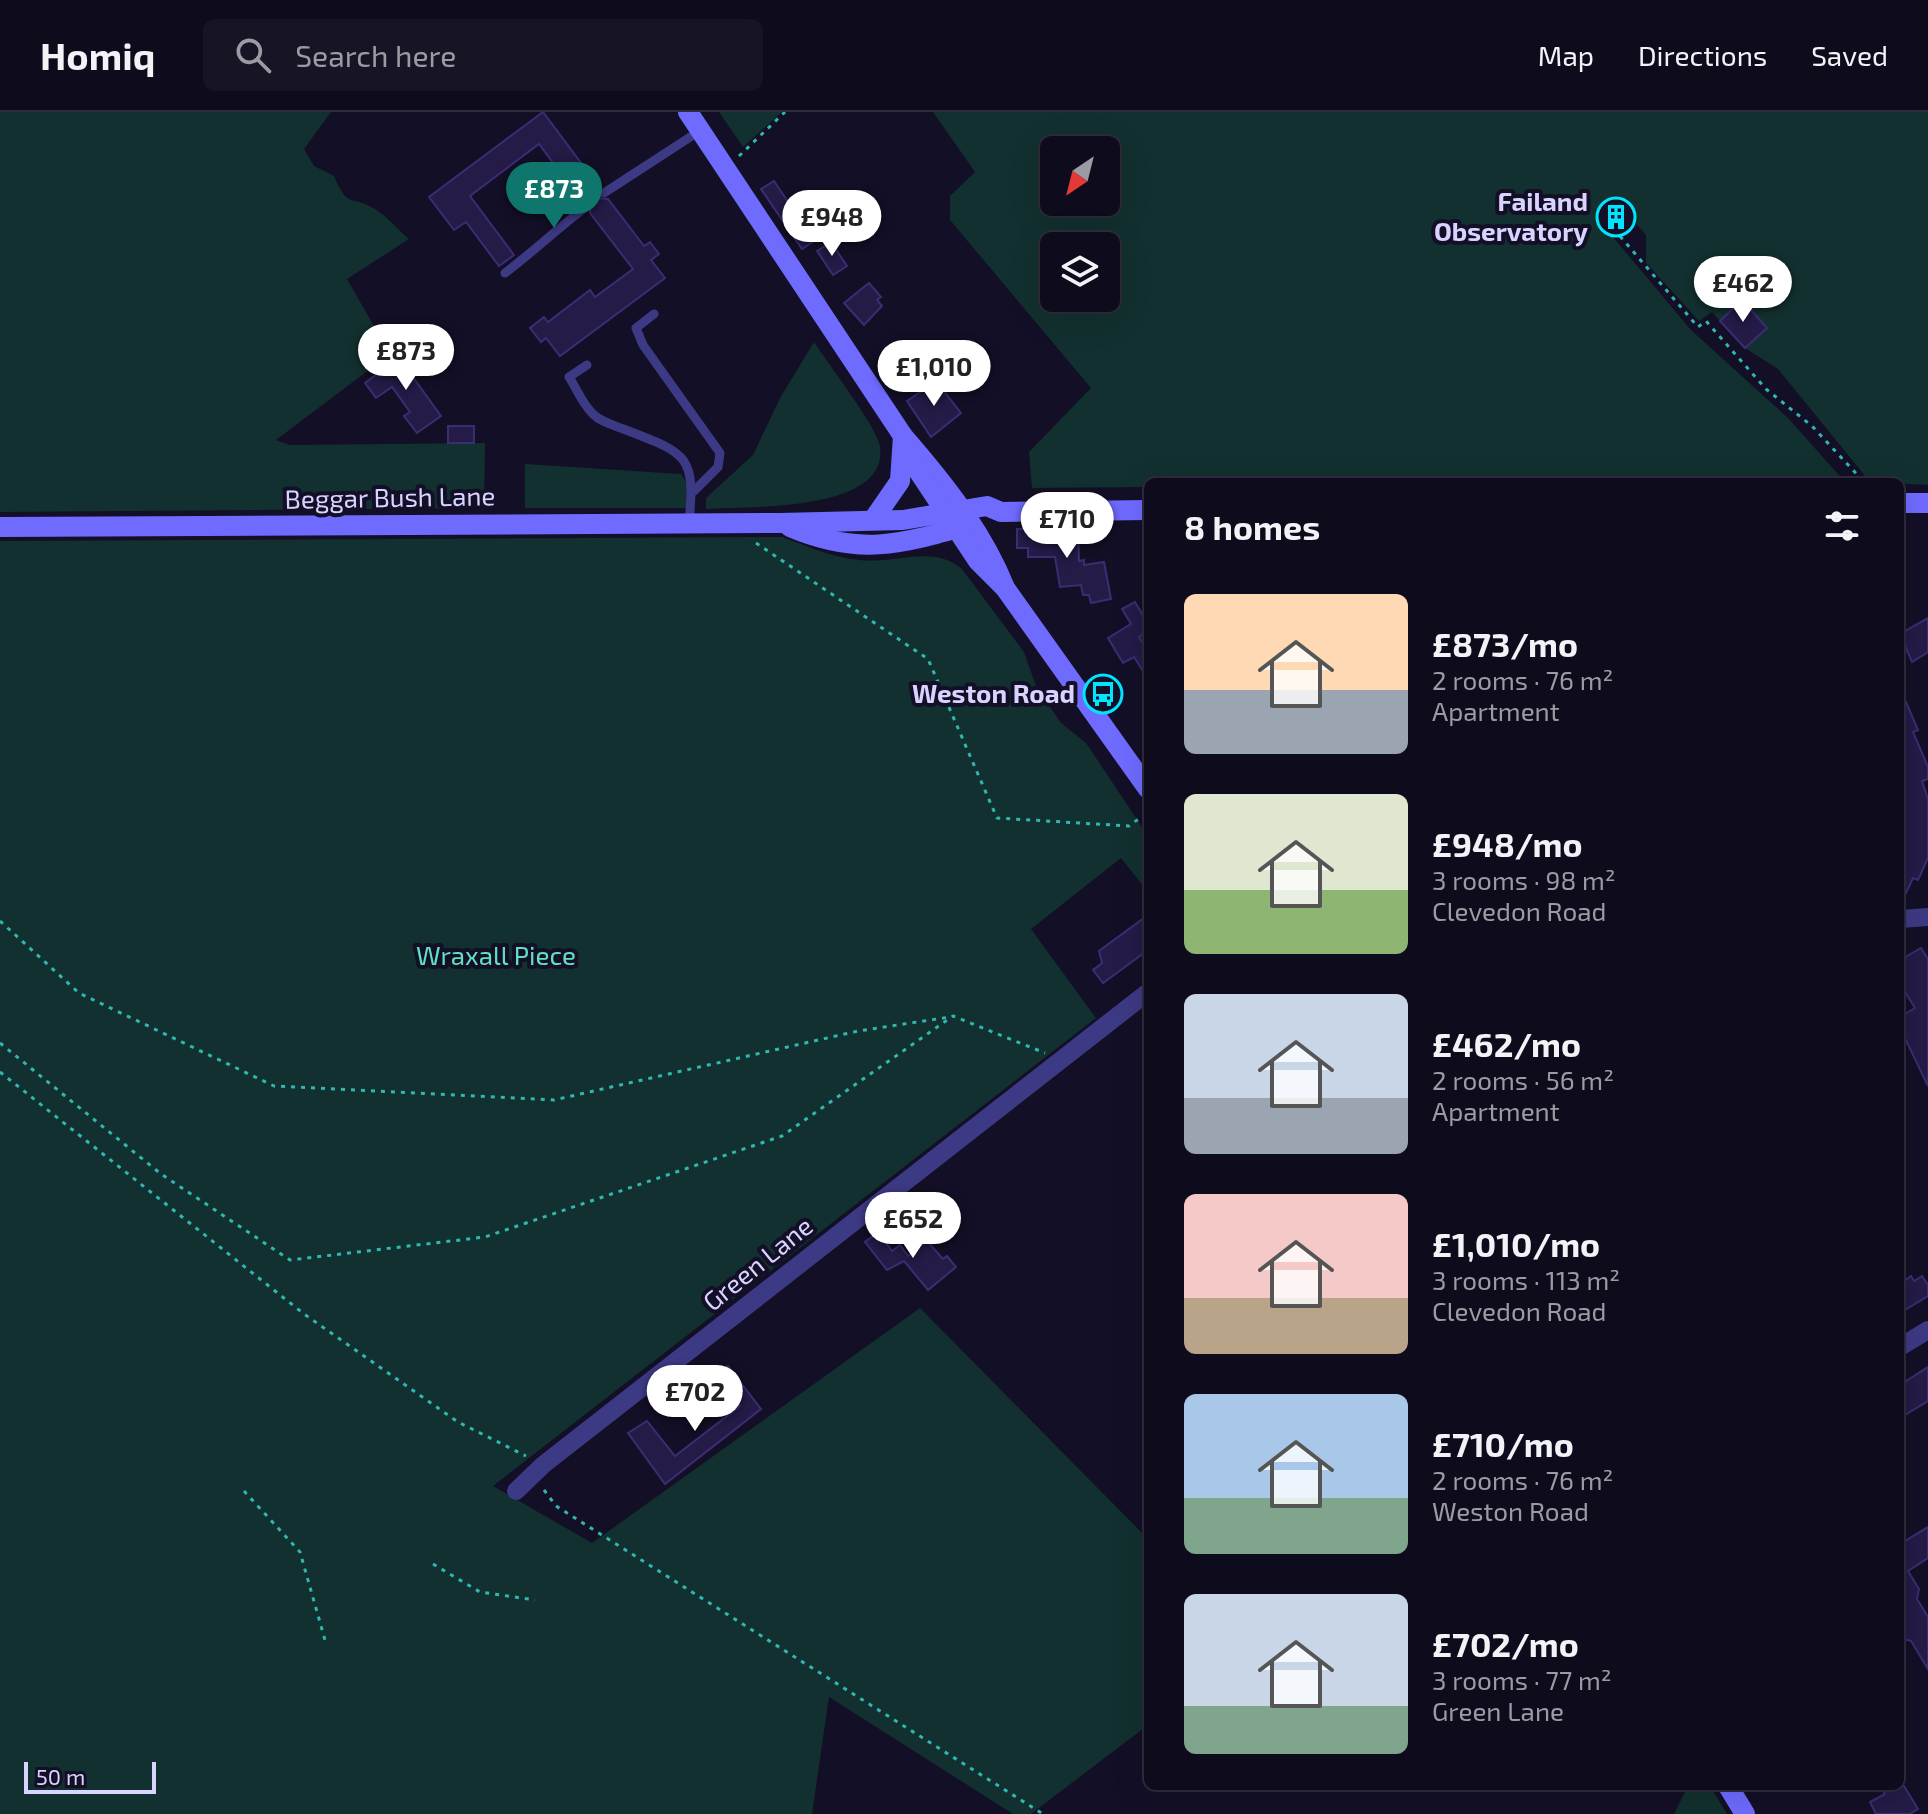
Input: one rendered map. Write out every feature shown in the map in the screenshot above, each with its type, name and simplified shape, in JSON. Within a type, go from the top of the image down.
[{"type":"main road","points":[[688,112],[903,436],[917,473],[993,557],[1005,588],[1144,783]]},
{"type":"main road","points":[[873,520],[900,481],[903,436]]},
{"type":"main road","points":[[1904,503],[1928,503]]},
{"type":"main road","points":[[958,520],[1001,512],[1144,510]]},
{"type":"main road","name":"Beggar Bush Lane","points":[[0,527],[958,520]]},
{"type":"main road","name":"Beggar Bush Lane","points":[[780,523],[837,543],[867,548],[958,520]]},
{"type":"main road","points":[[1730,1790],[1745,1814]]},
{"type":"street","points":[[1904,919],[1928,917]]},
{"type":"street","name":"Green Lane","points":[[516,1491],[538,1470],[1059,1058],[1144,995]]},
{"type":"street","points":[[1904,1345],[1928,1330]]},
{"type":"lane","points":[[604,193],[701,130]]},
{"type":"lane","points":[[505,273],[557,234],[565,222],[586,207]]},
{"type":"lane","points":[[654,314],[636,328],[643,345],[720,453],[718,467],[692,493]]},
{"type":"lane","points":[[587,365],[569,377],[593,414],[606,423],[669,447],[690,470],[692,493],[689,522]]},
{"type":"path","points":[[745,151],[785,112]]},
{"type":"path","points":[[1607,221],[1698,327],[1706,321],[1766,389],[1812,426],[1860,478]]},
{"type":"path","points":[[750,539],[928,659],[997,818],[1129,826],[1144,815]]},
{"type":"path","points":[[0,921],[79,993],[274,1086],[554,1100],[858,1031],[953,1016],[1059,1058]]},
{"type":"path","points":[[0,1043],[161,1174],[290,1260],[485,1237],[782,1136],[953,1016]]},
{"type":"path","points":[[0,1072],[304,1314],[458,1422],[538,1470],[556,1506],[1043,1814]]},
{"type":"path","points":[[244,1491],[300,1552],[325,1640]]},
{"type":"path","points":[[433,1564],[480,1592],[535,1600]]},
{"type":"green space","points":[[0,112],[331,112],[304,149],[314,166],[334,176],[347,198],[375,209],[409,239],[347,279],[390,354],[276,440],[290,445],[485,443],[484,508],[0,512]]},
{"type":"green space","points":[[719,112],[782,112],[743,147]]},
{"type":"green space","points":[[933,112],[1928,112],[1928,485],[1904,484],[1904,478],[1867,478],[1778,369],[1745,348],[1767,327],[1742,301],[1720,321],[1712,312],[1699,321],[1646,263],[1646,235],[1619,204],[1597,213],[1608,231],[1691,330],[1788,418],[1841,478],[1144,478],[1144,487],[1032,488],[1029,452],[1091,388],[950,220],[950,196],[975,172]]},
{"type":"green space","points":[[814,342],[877,436],[880,446],[877,468],[863,484],[840,495],[812,502],[706,509],[706,498],[753,455],[780,398]]},
{"type":"green space","points":[[525,464],[681,474],[687,484],[686,508],[525,508]]},
{"type":"green space","name":"Wraxall Piece","points":[[782,537],[850,559],[873,561],[926,556],[951,562],[962,569],[1024,652],[1036,686],[1061,723],[1086,743],[1144,830],[1144,887],[1121,858],[1031,929],[1096,1018],[493,1486],[592,1543],[920,1308],[1144,1535],[1144,1728],[1031,1814],[1013,1814],[829,1697],[812,1814],[0,1814],[0,541]]},
{"type":"green space","points":[[1686,1790],[1712,1790],[1727,1814],[1674,1814]]},
{"type":"building","points":[[543,112],[599,187],[598,198],[608,199],[644,246],[650,242],[659,254],[651,260],[665,278],[560,356],[546,338],[541,342],[530,328],[544,317],[548,322],[590,290],[595,297],[633,269],[590,213],[591,202],[581,201],[539,144],[470,196],[514,255],[499,266],[466,222],[454,230],[429,197]]},
{"type":"building","points":[[774,181],[814,241],[802,249],[761,189]]},
{"type":"building","points":[[831,242],[847,266],[833,275],[817,251]]},
{"type":"building","points":[[869,283],[881,297],[877,300],[882,306],[864,325],[844,303]]},
{"type":"building","points":[[1742,300],[1767,328],[1745,348],[1720,321]]},
{"type":"building","points":[[406,353],[417,368],[410,373],[441,416],[417,433],[404,416],[410,412],[392,387],[376,398],[365,383]]},
{"type":"building","points":[[936,381],[961,413],[931,437],[907,401]]},
{"type":"building","points":[[448,426],[474,426],[474,443],[448,443]]},
{"type":"building","points":[[1017,529],[1078,530],[1079,561],[1084,560],[1084,565],[1104,562],[1111,599],[1091,603],[1089,595],[1083,595],[1081,585],[1060,587],[1055,557],[1028,557],[1028,548],[1017,548]]},
{"type":"building","points":[[1135,602],[1144,617],[1144,634],[1139,637],[1144,645],[1144,673],[1134,657],[1123,663],[1108,638],[1131,624],[1122,609]]},
{"type":"building","points":[[1928,618],[1928,652],[1912,662],[1904,643],[1904,632]]},
{"type":"building","points":[[1904,697],[1918,730],[1913,732],[1928,767],[1928,779],[1922,781],[1928,799],[1928,858],[1918,880],[1913,878],[1904,897]]},
{"type":"building","points":[[1144,918],[1144,953],[1103,983],[1093,970],[1102,963],[1099,951]]},
{"type":"building","points":[[1921,948],[1928,959],[1928,1086],[1904,1036],[1904,1015],[1915,1008],[1904,990],[1904,958]]},
{"type":"building","points":[[878,1232],[892,1251],[900,1245],[908,1256],[927,1241],[943,1259],[947,1256],[956,1267],[928,1290],[904,1261],[887,1270],[865,1242]]},
{"type":"building","points":[[1911,1276],[1914,1281],[1922,1276],[1928,1285],[1928,1296],[1904,1311],[1904,1281]]},
{"type":"building","points":[[728,1366],[761,1409],[665,1484],[628,1433],[647,1421],[675,1456],[740,1406],[716,1375]]},
{"type":"building","points":[[1928,1367],[1928,1401],[1904,1416],[1904,1382]]},
{"type":"building","points":[[1928,1527],[1928,1558],[1908,1571],[1919,1589],[1917,1599],[1928,1617],[1928,1669],[1911,1641],[1904,1639],[1904,1542]]},
{"type":"building","points":[[1904,1786],[1918,1809],[1910,1814],[1876,1814],[1870,1802],[1885,1794],[1883,1790],[1904,1790]]},
{"type":"place","name":"Failand Observatory","points":[[1616,217]]},
{"type":"place","name":"Weston Road","points":[[1103,694]]}]
